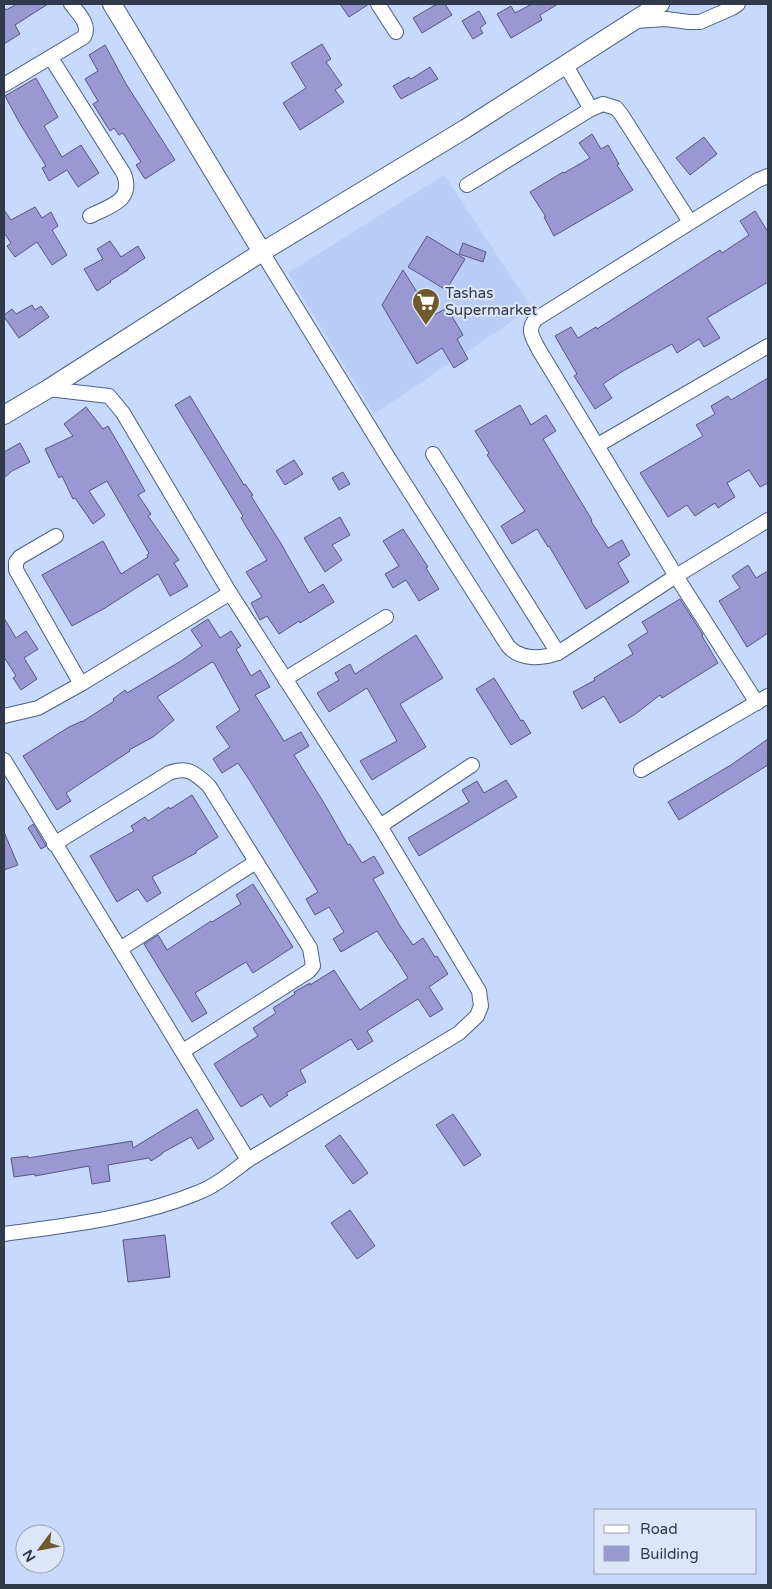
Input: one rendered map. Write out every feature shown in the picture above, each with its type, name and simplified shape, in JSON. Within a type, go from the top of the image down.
[{"type":"street","points":[[4,85],[80,40],[86,33],[85,24],[71,4]]},
{"type":"street","points":[[112,4],[389,459],[512,651],[525,657],[558,653],[676,576],[768,520]]},
{"type":"street","points":[[378,4],[396,32]]},
{"type":"street","points":[[4,415],[48,389],[262,252],[465,129],[660,4]]},
{"type":"street","points":[[635,21],[666,18],[700,22],[738,4]]},
{"type":"street","points":[[51,58],[127,181],[125,194],[121,199],[90,216]]},
{"type":"street","points":[[565,64],[591,108]]},
{"type":"street","points":[[467,185],[591,108],[603,104],[616,108],[621,114],[690,222]]},
{"type":"street","points":[[642,770],[762,699],[676,576],[539,350],[530,332],[530,327],[536,319],[758,180],[768,176]]},
{"type":"street","points":[[598,445],[768,346]]},
{"type":"street","points":[[4,1234],[119,1216],[199,1193],[248,1160],[459,1033],[477,1016],[481,1006],[479,990],[380,826],[230,593],[115,402],[109,396],[99,394],[48,389]]},
{"type":"street","points":[[433,454],[558,653]]},
{"type":"street","points":[[56,536],[20,557],[16,562],[16,570],[81,684]]},
{"type":"street","points":[[4,716],[38,708],[81,684],[230,593]]},
{"type":"street","points":[[285,679],[386,617]]},
{"type":"street","points":[[4,760],[248,1160]]},
{"type":"street","points":[[380,826],[472,765]]},
{"type":"street","points":[[54,844],[169,773],[178,770],[188,770],[199,776],[209,786],[310,948],[313,966],[310,971],[183,1051]]},
{"type":"street","points":[[120,949],[256,862]]},
{"type":"shaded area","points":[[444,175],[532,308],[374,414],[288,273]]},
{"type":"building","points":[[17,4],[48,4],[15,25],[20,34],[4,44],[4,7],[6,10]]},
{"type":"building","points":[[340,4],[369,4],[349,17]]},
{"type":"building","points":[[437,4],[445,4],[452,15],[422,33],[413,18]]},
{"type":"building","points":[[532,4],[558,4],[540,15],[542,20],[511,38],[497,14],[511,6],[515,13]]},
{"type":"building","points":[[479,11],[486,23],[480,28],[483,33],[473,39],[462,21]]},
{"type":"building","points":[[322,44],[331,59],[326,62],[342,85],[335,90],[344,102],[300,130],[283,103],[306,88],[291,63]]},
{"type":"building","points":[[105,45],[126,84],[175,160],[145,179],[136,165],[141,162],[123,133],[119,135],[114,128],[110,131],[93,104],[98,101],[85,79],[98,71],[89,55]]},
{"type":"building","points":[[430,67],[438,79],[401,99],[393,86],[409,77],[411,79]]},
{"type":"building","points":[[36,78],[58,117],[44,126],[62,157],[81,145],[99,173],[78,187],[67,170],[49,181],[42,168],[46,166],[5,96]]},
{"type":"building","points":[[592,134],[601,149],[608,145],[619,164],[617,165],[633,190],[554,236],[544,217],[546,217],[530,192],[590,158],[579,143]]},
{"type":"building","points":[[704,137],[717,154],[690,175],[676,158]]},
{"type":"building","points":[[35,207],[42,218],[51,212],[58,226],[52,230],[67,255],[52,265],[37,242],[15,257],[7,246],[11,243],[4,233],[4,210],[11,220]]},
{"type":"building","points":[[755,211],[768,232],[768,282],[707,318],[720,338],[704,347],[699,339],[677,353],[672,344],[623,371],[603,384],[612,398],[595,409],[574,376],[577,374],[555,336],[571,327],[578,338],[596,327],[597,329],[720,250],[722,253],[749,235],[740,221]]},
{"type":"building","points":[[427,236],[465,259],[446,290],[408,267]]},
{"type":"building","points":[[110,241],[121,257],[138,246],[145,258],[97,291],[84,269],[103,259],[97,249]]},
{"type":"building","points":[[463,243],[486,252],[483,262],[459,254]]},
{"type":"building","name":"Tashas Supermarket","points":[[403,270],[432,316],[447,308],[463,335],[457,339],[468,359],[454,368],[442,348],[417,364],[382,305]]},
{"type":"building","points":[[32,305],[35,310],[41,306],[49,317],[19,338],[4,315],[12,309],[16,314]]},
{"type":"building","points":[[768,378],[768,483],[760,487],[749,470],[727,483],[735,497],[718,508],[715,503],[695,516],[687,505],[668,517],[640,473],[703,436],[696,425],[715,414],[711,406],[728,396],[731,400]]},
{"type":"building","points":[[190,396],[244,485],[253,495],[251,496],[309,593],[323,584],[334,602],[279,634],[267,616],[260,620],[251,603],[262,597],[246,572],[267,560],[241,518],[243,516],[175,405]]},
{"type":"building","points":[[520,405],[531,425],[546,415],[556,431],[543,439],[591,521],[608,548],[622,540],[630,555],[618,563],[629,582],[586,609],[537,529],[512,544],[501,526],[525,511],[487,455],[489,453],[475,431]]},
{"type":"building","points":[[86,407],[103,429],[108,426],[122,450],[145,491],[138,495],[151,514],[148,516],[179,560],[174,563],[188,586],[170,596],[158,574],[105,608],[72,626],[42,575],[103,541],[121,574],[148,557],[149,553],[107,481],[89,491],[105,515],[93,524],[75,498],[73,499],[62,476],[59,478],[45,449],[73,436],[64,424]]},
{"type":"building","points":[[20,443],[30,462],[12,471],[4,478],[4,452]]},
{"type":"building","points":[[294,460],[303,474],[285,485],[276,471]]},
{"type":"building","points":[[343,472],[350,484],[339,490],[332,478]]},
{"type":"building","points":[[340,517],[350,535],[332,545],[342,560],[325,572],[304,538]]},
{"type":"building","points":[[403,529],[428,567],[426,568],[439,589],[419,601],[406,580],[393,588],[385,574],[399,566],[383,541]]},
{"type":"building","points":[[748,565],[756,578],[768,571],[768,633],[747,647],[719,601],[740,588],[732,576]]},
{"type":"building","points":[[680,599],[718,663],[662,698],[660,695],[620,723],[604,696],[582,709],[573,692],[595,680],[594,678],[633,654],[628,645],[648,632],[642,622]]},
{"type":"building","points":[[4,618],[16,638],[26,631],[38,649],[24,658],[37,679],[21,690],[13,678],[16,676],[4,657]]},
{"type":"building","points":[[208,619],[220,638],[231,631],[241,646],[236,649],[251,676],[260,670],[270,687],[255,695],[284,741],[301,732],[309,746],[294,755],[348,845],[350,844],[362,863],[374,856],[384,873],[373,879],[400,926],[413,945],[423,938],[448,974],[429,987],[443,1009],[430,1017],[418,999],[367,1031],[373,1041],[358,1050],[351,1039],[300,1070],[306,1082],[286,1093],[288,1095],[270,1107],[262,1094],[241,1107],[214,1064],[258,1036],[253,1028],[276,1013],[273,1008],[295,994],[294,992],[310,983],[310,985],[334,970],[360,1010],[408,978],[377,931],[341,952],[333,939],[344,932],[329,907],[315,915],[306,899],[318,892],[250,781],[238,763],[222,773],[213,759],[230,747],[216,727],[240,710],[214,663],[212,662],[157,697],[174,720],[153,737],[129,750],[66,793],[71,801],[57,810],[23,756],[69,727],[82,722],[114,701],[113,699],[125,690],[127,693],[181,661],[202,646],[191,630]]},
{"type":"building","points":[[416,635],[443,678],[400,704],[426,747],[372,780],[360,761],[397,741],[367,688],[329,712],[317,693],[339,680],[335,673],[350,664],[355,674]]},
{"type":"building","points":[[494,678],[521,721],[523,720],[531,733],[511,745],[476,689]]},
{"type":"building","points":[[768,739],[768,765],[679,820],[668,802],[731,765]]},
{"type":"building","points":[[506,780],[517,797],[419,856],[408,838],[469,802],[462,790],[477,781],[484,793]]},
{"type":"building","points":[[192,795],[218,837],[196,851],[196,853],[152,877],[161,893],[147,902],[138,889],[117,902],[90,856],[134,831],[131,826],[145,817],[148,821]]},
{"type":"building","points":[[33,824],[46,846],[41,849],[28,828]]},
{"type":"building","points":[[4,832],[18,865],[4,870]]},
{"type":"building","points":[[253,884],[293,947],[253,973],[246,962],[195,993],[207,1013],[192,1022],[144,944],[158,935],[167,950],[241,904],[236,895]]},
{"type":"building","points":[[197,1109],[214,1139],[198,1149],[191,1137],[151,1161],[149,1158],[108,1165],[110,1181],[92,1184],[89,1166],[35,1176],[35,1174],[14,1177],[11,1158],[28,1156],[28,1158],[132,1141],[133,1148]]},
{"type":"building","points":[[453,1114],[481,1155],[464,1166],[436,1125]]},
{"type":"building","points":[[340,1135],[368,1173],[353,1184],[325,1146]]},
{"type":"building","points":[[350,1210],[375,1246],[357,1259],[331,1223]]},
{"type":"building","points":[[165,1235],[170,1277],[128,1282],[123,1240]]},
{"type":"place","name":"Tashas Supermarket","points":[[426,326]]}]
